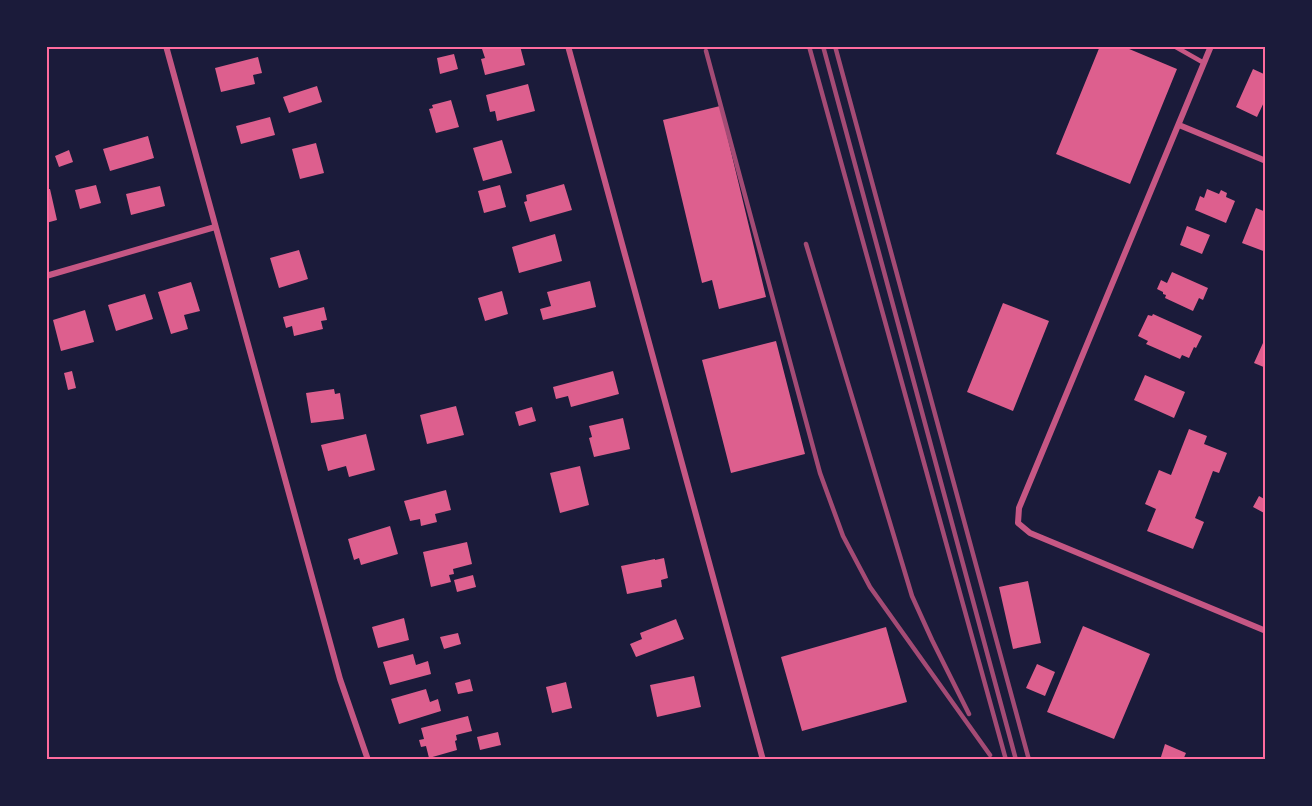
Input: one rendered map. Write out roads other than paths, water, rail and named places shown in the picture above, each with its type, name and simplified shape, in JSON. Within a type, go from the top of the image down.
[{"type":"street","points":[[166,46],[340,679],[368,759]]},
{"type":"street","points":[[568,46],[763,759]]},
{"type":"street","points":[[1211,46],[1019,508],[1018,523],[1030,533],[1266,631]]},
{"type":"street","points":[[1179,125],[1266,161]]},
{"type":"street","points":[[46,276],[215,227]]},
{"type":"lane","points":[[1174,46],[1204,63]]},
{"type":"railway","points":[[809,46],[1006,760]]},
{"type":"railway","points":[[823,46],[1016,760]]},
{"type":"railway","points":[[835,46],[1029,760]]},
{"type":"railway","points":[[706,51],[820,473],[843,536],[870,587],[990,755]]},
{"type":"railway","points":[[806,244],[912,596],[969,714]]}]
